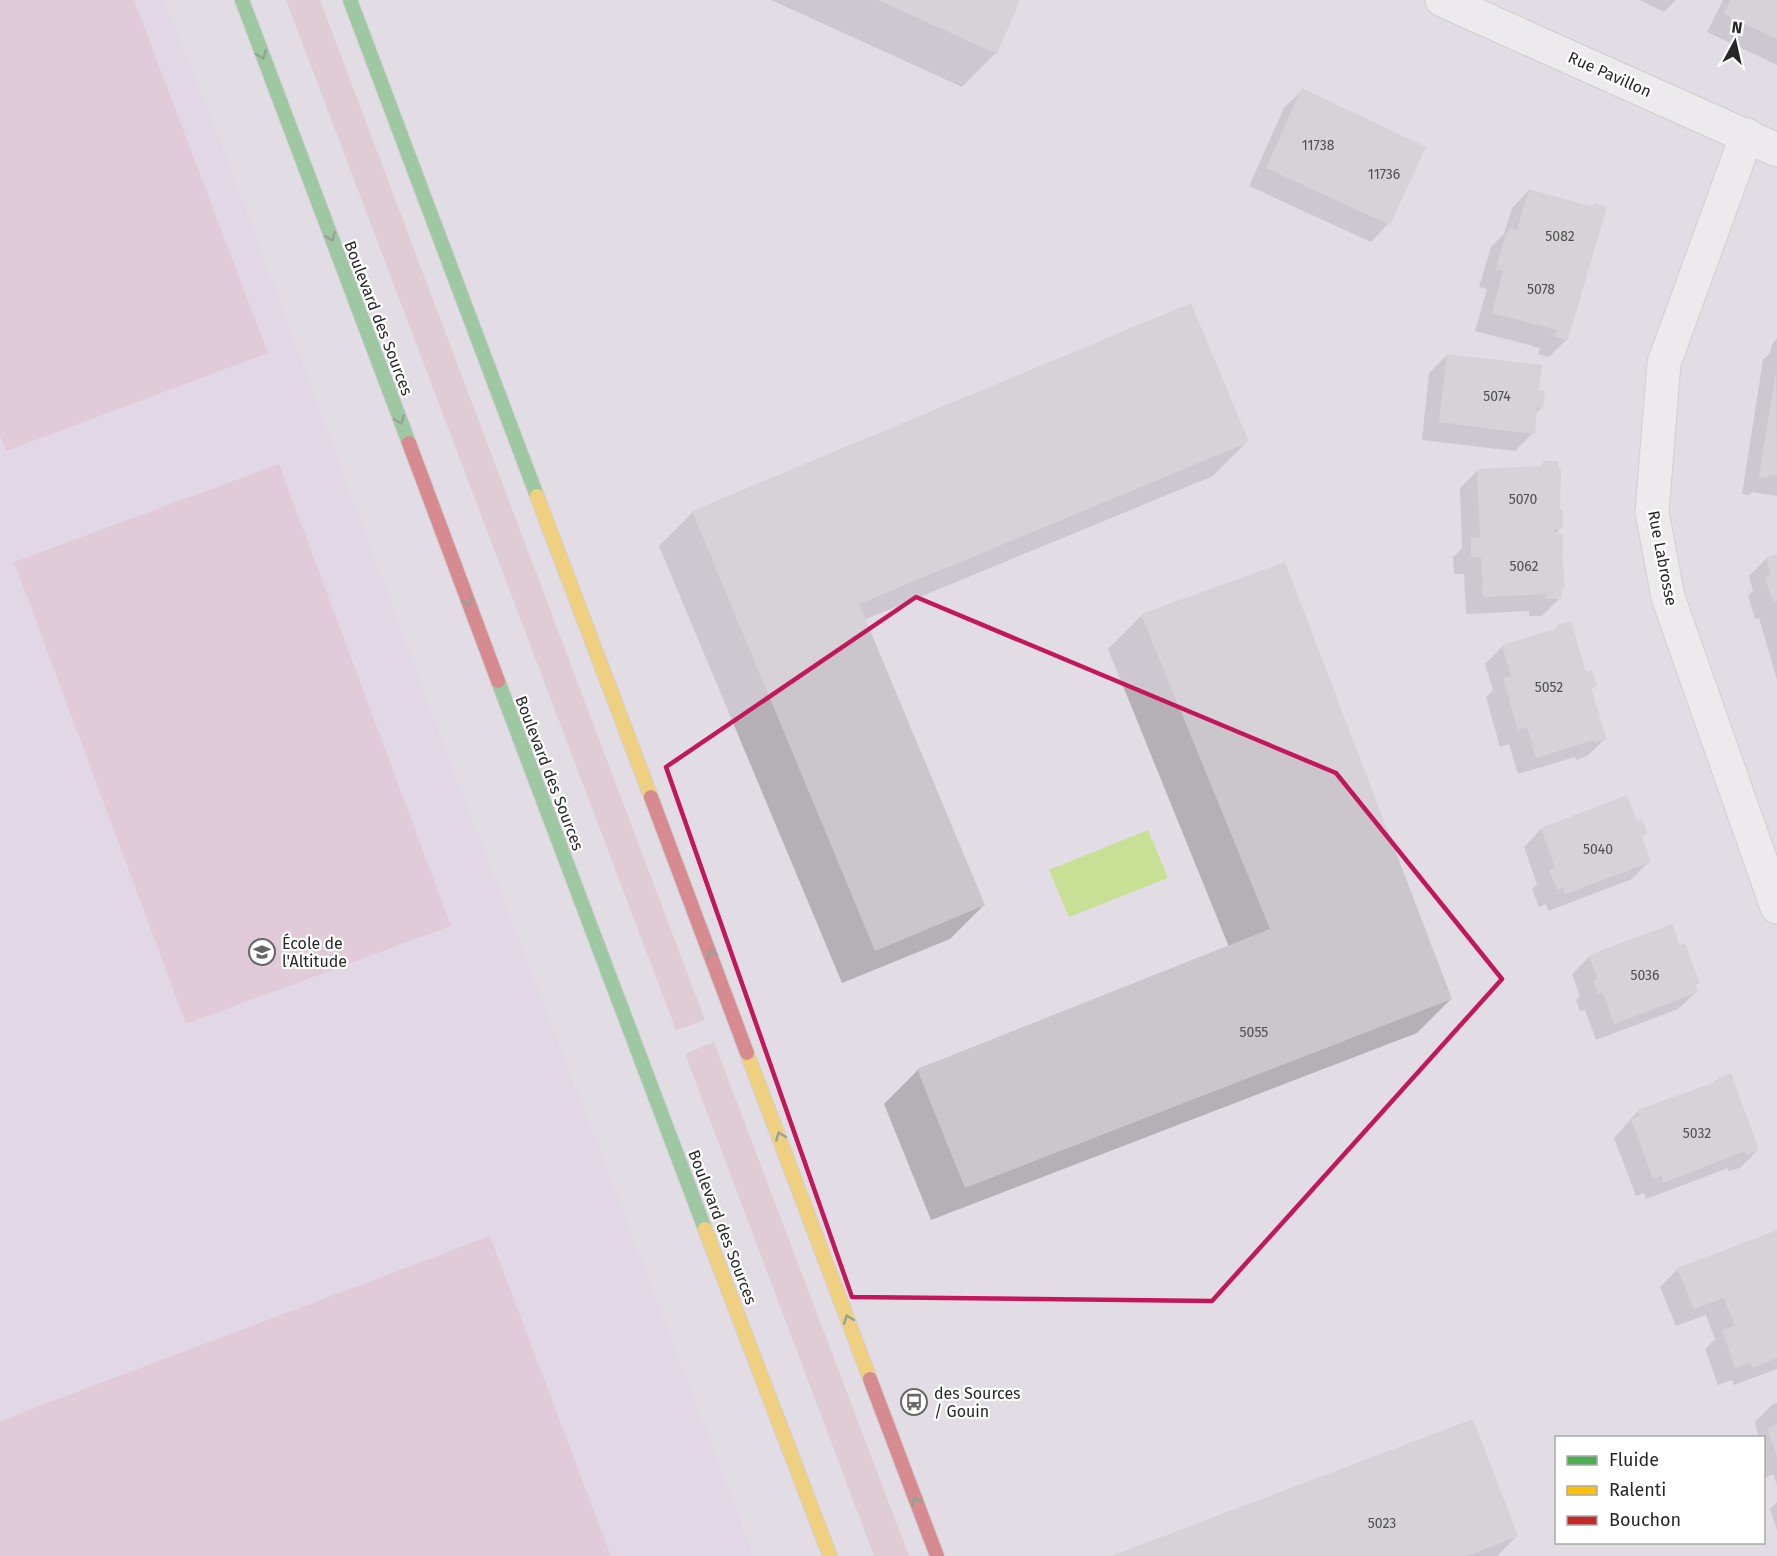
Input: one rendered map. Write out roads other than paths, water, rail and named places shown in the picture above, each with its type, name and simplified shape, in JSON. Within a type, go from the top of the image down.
[{"type":"street","name":"Boulevard des Sources","points":[[242,0],[830,1556]]},
{"type":"street","points":[[350,0],[937,1556]]},
{"type":"street","name":"Rue Pavillon","points":[[1442,0],[1777,150]]},
{"type":"street","name":"Rue Labrosse","points":[[1747,135],[1664,363],[1652,512],[1668,597],[1777,907]]},
{"type":"place","name":"École de l'Altitude","points":[[262,952]]},
{"type":"place","name":"des Sources / Gouin","points":[[914,1402]]}]
